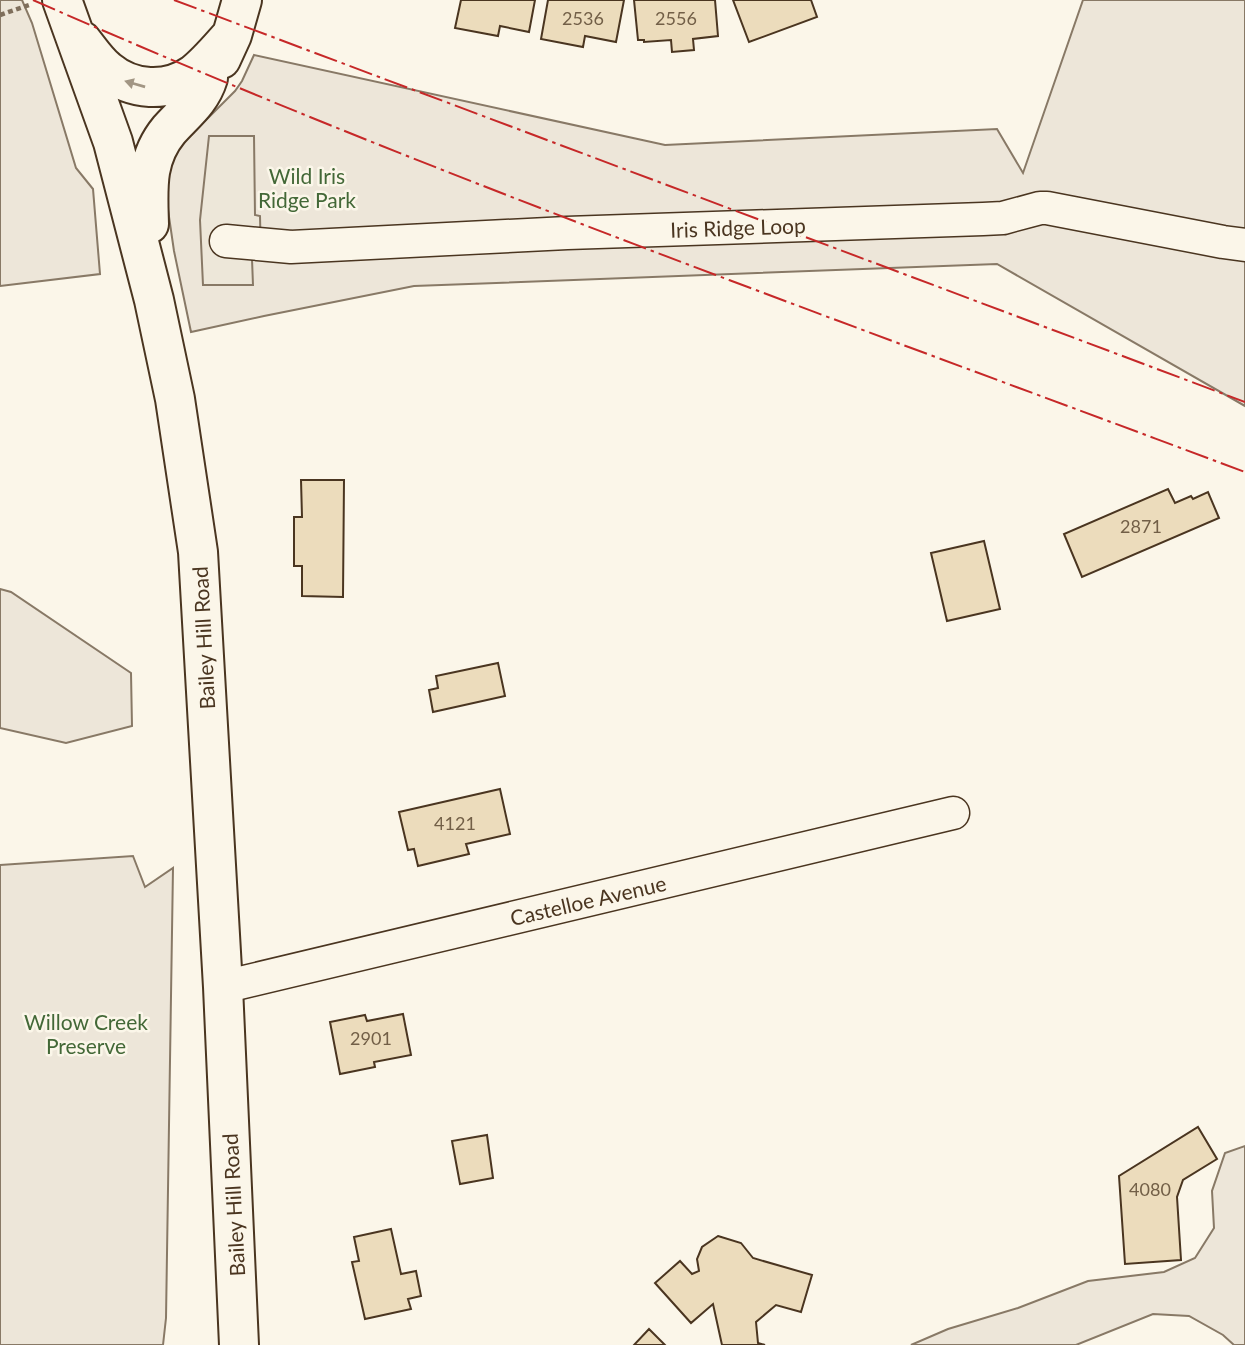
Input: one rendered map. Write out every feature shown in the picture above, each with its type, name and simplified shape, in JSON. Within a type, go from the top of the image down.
[{"type":"main road","points":[[57,11],[108,71],[123,80],[151,88],[166,87],[194,74],[212,57],[237,17]]},
{"type":"main road","name":"Bailey Hill Road","points":[[57,11],[113,142],[154,300],[174,399],[198,552],[223,987],[239,1345]]},
{"type":"main road","points":[[113,142],[169,113],[187,100],[208,78],[226,50],[237,17]]},
{"type":"main road","points":[[154,300],[149,209],[151,162],[155,150],[169,130],[205,90],[208,78]]},
{"type":"street","name":"Iris Ridge Loop","points":[[226,241],[291,247],[567,233],[1003,218],[1047,208],[1245,245]]},
{"type":"street","name":"Castelloe Avenue","points":[[223,987],[953,813]]},
{"type":"path","points":[[0,15],[57,11]]},
{"type":"green space","points":[[0,0],[22,0],[32,23],[76,168],[93,189],[100,274],[0,286]]},
{"type":"green space","name":"Wild Iris Ridge Park","points":[[1083,0],[1245,0],[1245,406],[997,264],[414,286],[191,332],[168,210],[167,179],[170,164],[179,147],[235,91],[254,55],[665,145],[997,129],[1023,173]]},
{"type":"green space","points":[[0,589],[11,592],[131,673],[132,726],[66,743],[0,728]]},
{"type":"green space","name":"Willow Creek Preserve","points":[[133,856],[145,887],[173,868],[166,1318],[163,1345],[0,1345],[0,865]]},
{"type":"green space","points":[[1245,1146],[1245,1345],[1234,1345],[1223,1335],[1189,1316],[1153,1314],[1076,1345],[911,1345],[948,1329],[1018,1308],[1088,1281],[1164,1272],[1195,1258],[1214,1228],[1212,1191],[1225,1153]]},
{"type":"shaded area","points":[[209,136],[254,136],[255,215],[260,216],[261,259],[252,259],[253,285],[203,285],[200,220]]},
{"type":"building","points":[[461,0],[535,0],[529,32],[500,26],[498,36],[455,28]]},
{"type":"building","points":[[548,0],[624,0],[616,42],[585,36],[583,47],[541,39]]},
{"type":"building","points":[[634,0],[715,0],[718,36],[693,39],[694,50],[672,52],[671,40],[638,40]]},
{"type":"building","points":[[733,0],[811,0],[817,17],[749,42]]},
{"type":"building","points":[[301,480],[344,480],[343,597],[302,596],[302,566],[294,566],[294,517],[302,517]]},
{"type":"building","points":[[1168,489],[1175,503],[1208,492],[1219,518],[1082,577],[1064,534]]},
{"type":"building","points":[[984,541],[1000,609],[947,621],[931,553]]},
{"type":"building","points":[[498,663],[505,696],[433,712],[429,690],[438,688],[436,676]]},
{"type":"building","points":[[500,789],[510,834],[466,844],[469,854],[418,866],[414,849],[408,850],[399,812]]},
{"type":"building","points":[[403,1014],[411,1055],[374,1062],[375,1067],[340,1074],[330,1022],[365,1015],[367,1021]]},
{"type":"building","points":[[1198,1127],[1217,1159],[1183,1180],[1177,1197],[1181,1260],[1125,1264],[1119,1176]]},
{"type":"building","points":[[487,1135],[493,1178],[460,1184],[452,1141]]},
{"type":"building","points":[[391,1229],[401,1274],[416,1271],[421,1296],[408,1299],[411,1309],[365,1319],[352,1262],[359,1261],[354,1237]]},
{"type":"building","points":[[718,1236],[741,1243],[753,1258],[812,1275],[801,1312],[776,1305],[756,1322],[758,1343],[765,1345],[722,1345],[713,1304],[691,1323],[655,1283],[680,1261],[692,1274],[699,1271],[697,1259],[702,1247]]},
{"type":"building","points":[[649,1329],[665,1345],[634,1345]]},
{"type":"power","points":[[33,0],[182,64],[484,186],[1245,472]]},
{"type":"power","points":[[174,0],[1245,402]]}]
